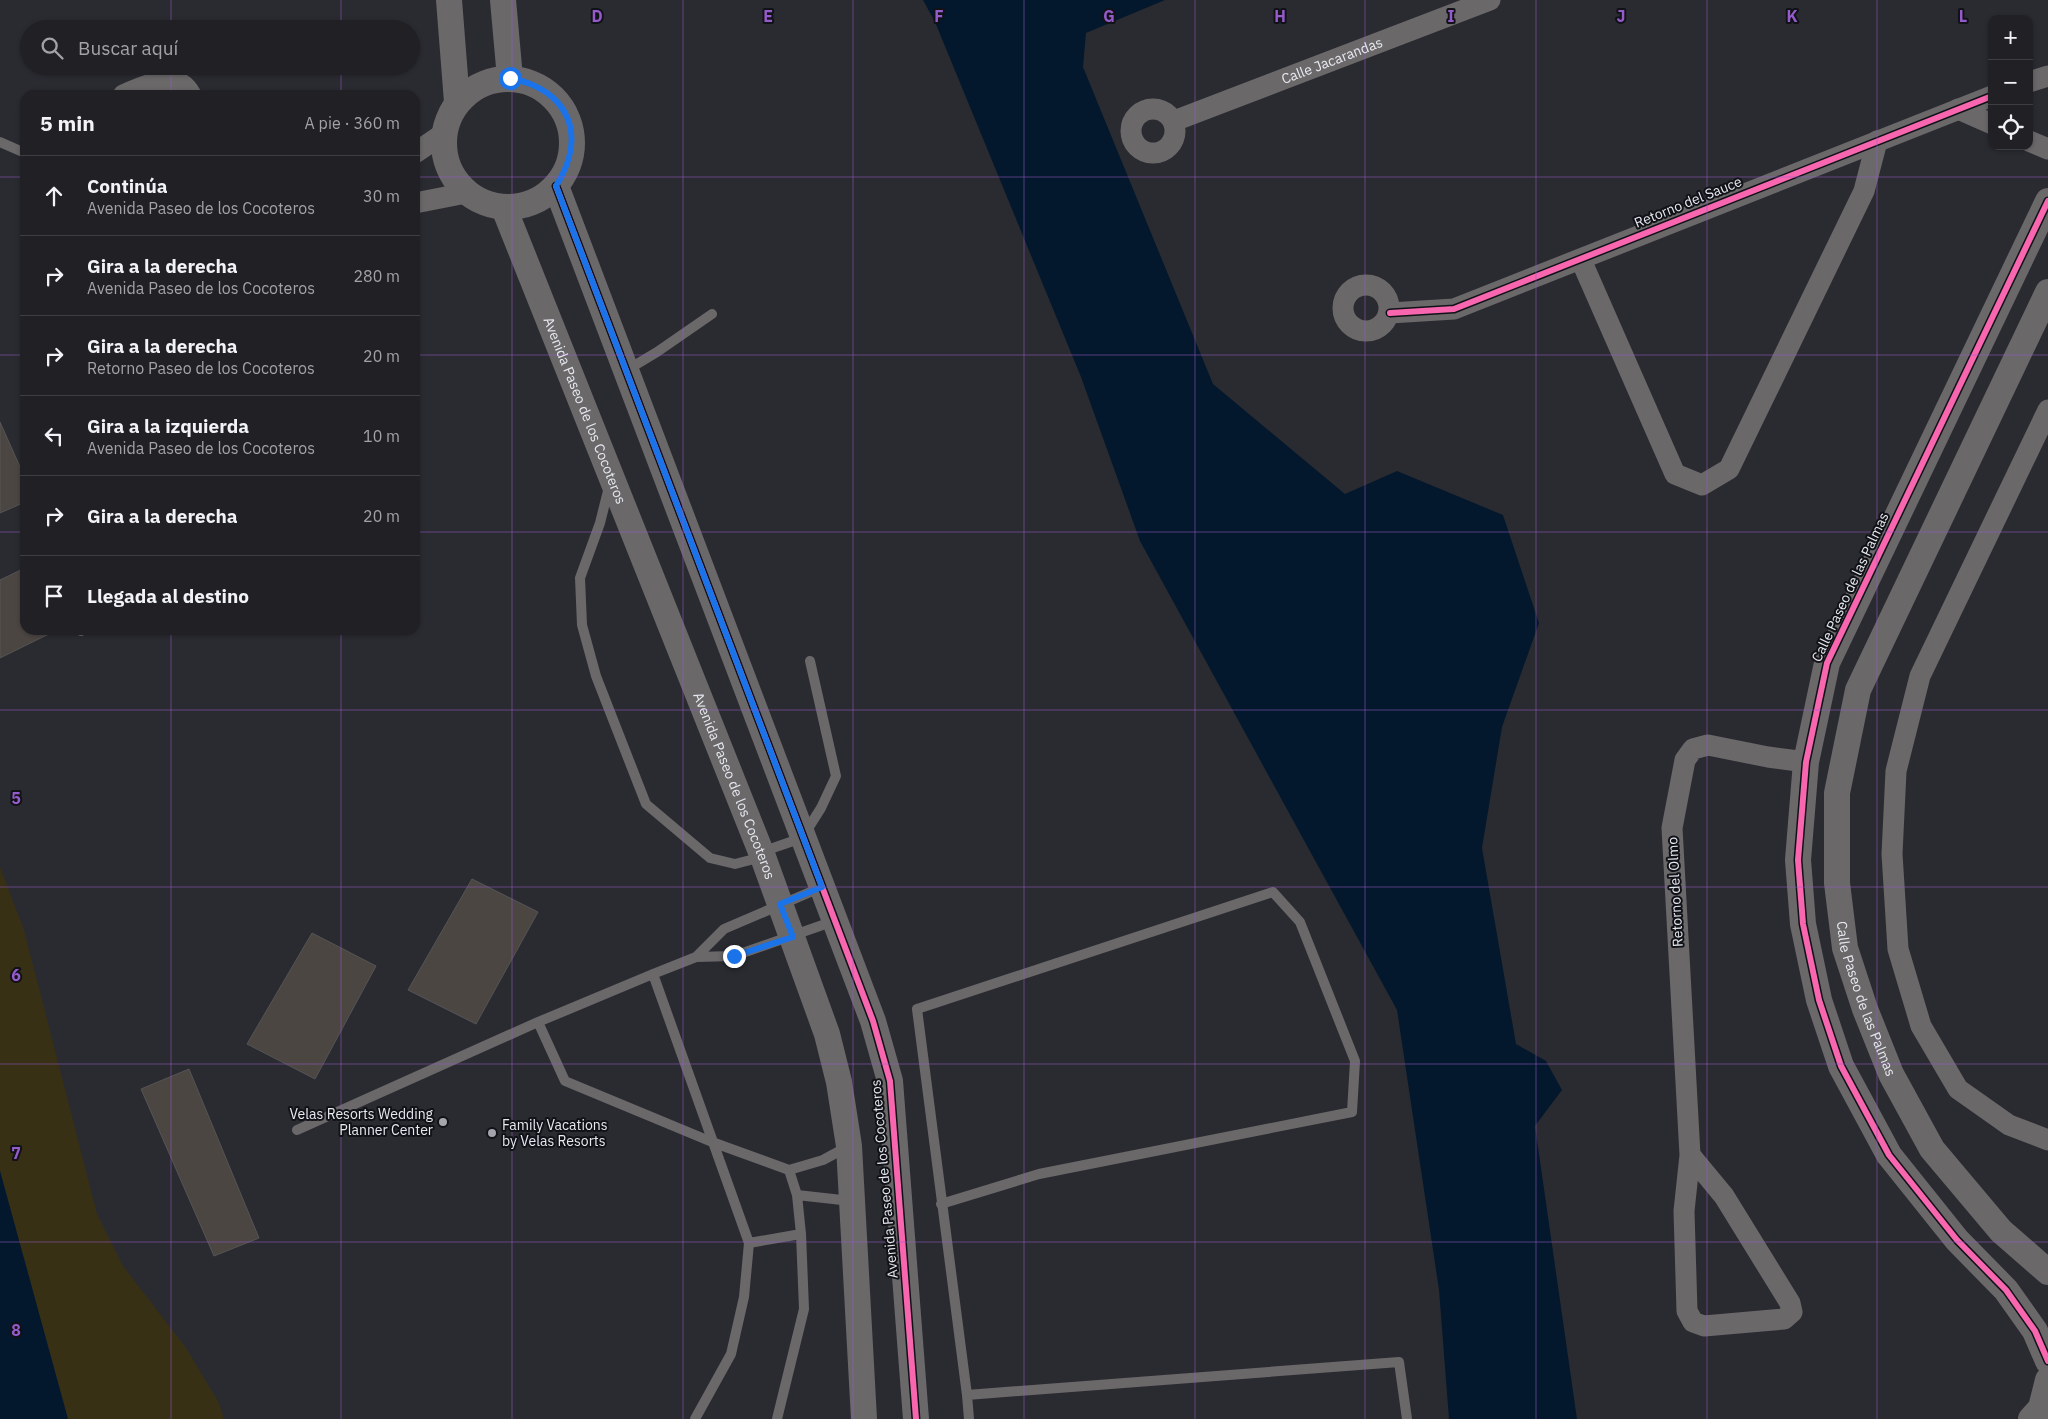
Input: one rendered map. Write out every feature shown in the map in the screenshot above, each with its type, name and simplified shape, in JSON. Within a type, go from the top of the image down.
[{"type":"street","points":[[449,0],[457,102]]},
{"type":"street","points":[[503,0],[510,78]]},
{"type":"street","name":"Calle Jacarandas","points":[[1174,121],[1490,0]]},
{"type":"street","points":[[2033,81],[2048,76]]},
{"type":"street","points":[[510,78],[531,82],[549,93],[563,108],[568,121],[573,148],[568,168],[556,186],[542,198],[526,205],[504,208],[484,203],[466,193],[452,176],[446,163],[443,149],[443,134],[448,117],[457,102],[478,86],[490,81],[510,78]]},
{"type":"street","points":[[136,90],[163,79],[177,82],[185,90]]},
{"type":"street","name":"Retorno del Sauce","points":[[1390,313],[1454,309],[1988,98]]},
{"type":"street","points":[[1958,110],[1988,122]]},
{"type":"street","points":[[420,150],[443,134]]},
{"type":"street","points":[[1581,260],[1675,474],[1702,484],[1729,469],[1864,191],[1877,141]]},
{"type":"street","points":[[2033,143],[2048,149]]},
{"type":"street","name":"Avenida Paseo de los Cocoteros","points":[[556,186],[873,1021],[890,1081],[916,1419]]},
{"type":"street","points":[[420,202],[466,193]]},
{"type":"street","name":"Calle Paseo de las Palmas","points":[[2048,201],[1827,663],[1806,762],[1798,860],[1804,924],[1820,1000],[1842,1066],[1889,1155],[1956,1240],[2006,1290],[2035,1331],[2048,1361]]},
{"type":"street","name":"Avenida Paseo de los Cocoteros","points":[[504,208],[761,855],[793,937],[827,1034],[839,1082],[849,1146],[864,1419]]},
{"type":"street","name":"Calle Paseo de las Palmas","points":[[2048,292],[1858,690],[1837,793],[1837,883],[1845,948],[1865,1009],[1891,1074],[1932,1149],[2001,1231],[2048,1272]]},
{"type":"street","points":[[2048,410],[1920,676],[1896,771],[1892,854],[1898,949],[1921,1026],[1958,1089],[2009,1125],[2048,1140]]},
{"type":"street","points":[[1876,559],[1911,577]]},
{"type":"street","name":"Retorno del Olmo","points":[[1690,1155],[1724,1196],[1790,1303],[1792,1312],[1784,1319],[1704,1326],[1693,1322],[1687,1311],[1684,1211],[1690,1155],[1672,828],[1685,760],[1693,749],[1708,745],[1768,757],[1806,762]]},
{"type":"street","points":[[2039,1415],[2048,1380]]},
{"type":"lane","points":[[0,142],[20,151]]},
{"type":"lane","points":[[626,371],[712,314]]},
{"type":"lane","points":[[612,478],[600,523],[580,578],[582,625],[596,676],[646,804],[710,858],[735,864],[802,838],[821,808],[836,776],[810,661]]},
{"type":"lane","points":[[696,957],[724,929],[822,887]]},
{"type":"lane","points":[[941,1204],[1039,1174],[1352,1112],[1355,1061],[1300,922],[1273,892],[917,1009],[941,1204],[967,1395],[969,1419]]},
{"type":"lane","points":[[297,1130],[538,1022],[696,957],[734,956],[835,921]]},
{"type":"lane","points":[[653,974],[749,1243],[744,1297],[731,1354],[695,1419]]},
{"type":"lane","points":[[538,1022],[565,1081],[712,1142],[789,1170],[823,1160],[849,1146]]},
{"type":"lane","points":[[779,1418],[804,1309],[802,1234],[797,1194],[789,1170]]},
{"type":"lane","points":[[797,1194],[852,1201]]},
{"type":"lane","points":[[749,1243],[802,1234]]},
{"type":"lane","points":[[967,1395],[1399,1362],[1406,1419]]},
{"type":"sand","points":[[0,867],[24,930],[97,1214],[123,1266],[186,1348],[219,1403],[224,1419],[68,1419],[0,1171]]},
{"type":"water","points":[[923,0],[1165,0],[1086,33],[1083,67],[1213,384],[1345,494],[1397,471],[1503,515],[1539,623],[1502,727],[1482,848],[1516,1044],[1546,1061],[1562,1090],[1535,1126],[1577,1419],[1449,1419],[1439,1290],[1397,1010],[1140,541],[1081,377],[935,22]]},
{"type":"water","points":[[0,1171],[68,1419],[0,1419]]},
{"type":"building","points":[[0,422],[20,467],[20,504],[0,513]]},
{"type":"building","points":[[20,570],[20,635],[47,635],[0,658],[0,580]]},
{"type":"building","points":[[472,879],[538,912],[476,1024],[408,990]]},
{"type":"building","points":[[312,933],[376,966],[315,1079],[247,1044]]},
{"type":"building","points":[[189,1069],[259,1238],[214,1256],[141,1089]]},
{"type":"cycle path","points":[[1390,313],[1454,309],[1988,98]]},
{"type":"cycle path","points":[[556,186],[873,1021],[890,1081],[916,1419]]},
{"type":"cycle path","points":[[2048,201],[1827,663],[1806,762],[1798,860],[1803,924],[1819,1000],[1841,1066],[1889,1155],[1957,1240],[2006,1290],[2035,1331],[2048,1361]]},
{"type":"place","name":"Velas Resorts Wedding Planner Center","points":[[443,1122]]},
{"type":"place","name":"Family Vacations by Velas Resorts","points":[[492,1133]]},
{"type":"route","points":[[510,78],[531,82],[549,93],[563,108],[571,128],[573,148],[568,168],[556,186],[822,887],[780,904],[793,937],[734,956]]}]
